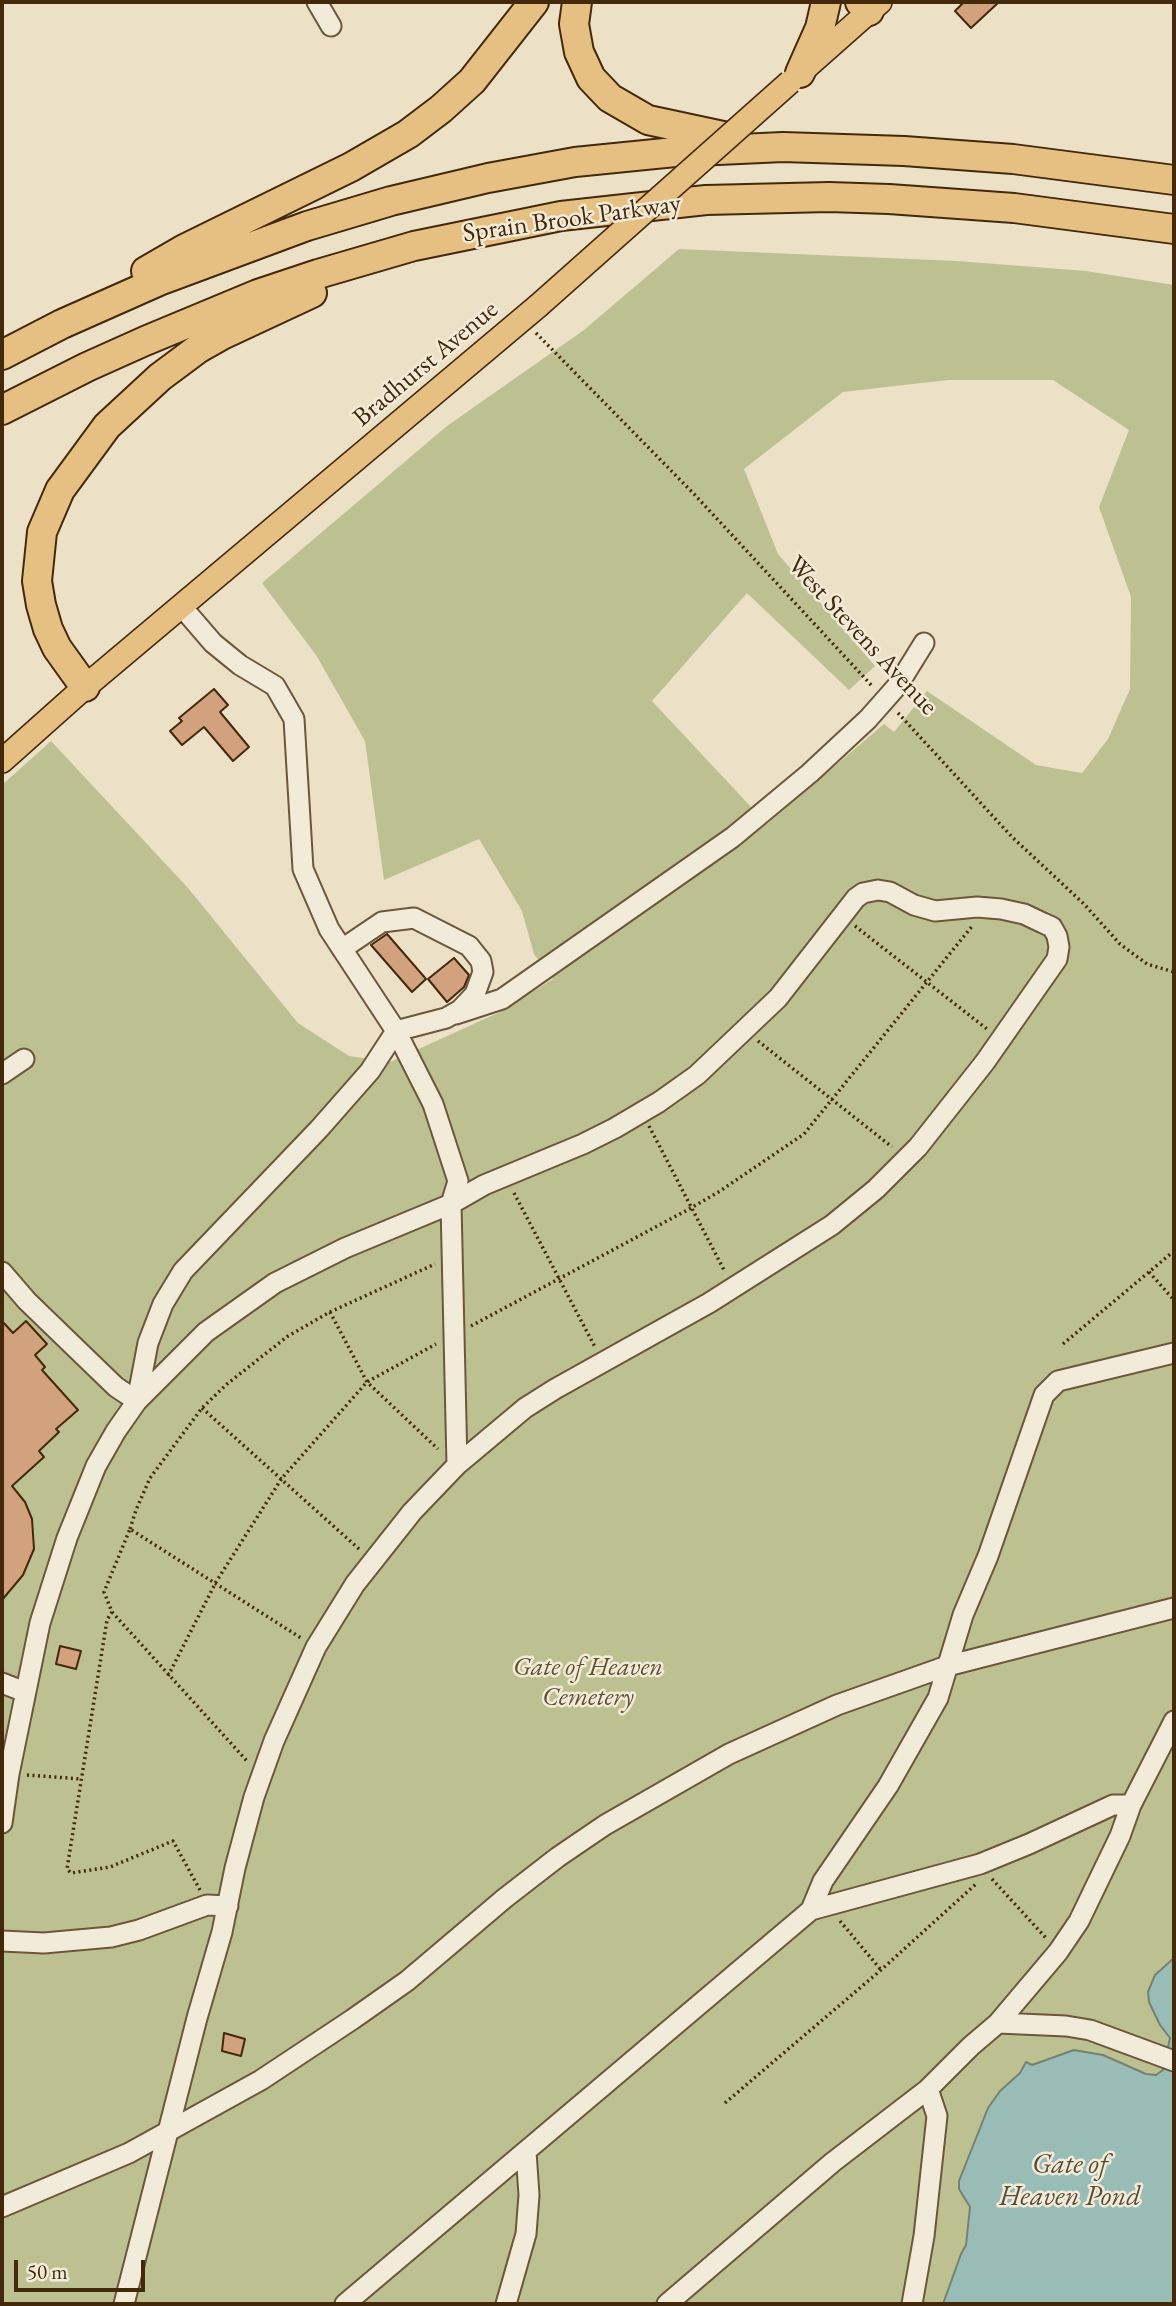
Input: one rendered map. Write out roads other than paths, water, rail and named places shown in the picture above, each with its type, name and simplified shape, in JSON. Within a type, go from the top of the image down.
[{"type":"highway","points":[[62,324],[184,249],[351,167],[408,134],[472,81],[534,2]]},
{"type":"highway","points":[[577,2],[574,24],[582,59],[600,89],[620,106],[664,125],[783,147]]},
{"type":"highway","points":[[795,77],[820,28],[826,2]]},
{"type":"highway","name":"Sprain Brook Parkway","points":[[2,355],[62,324],[215,258],[307,226],[391,201],[488,178],[575,162],[675,152],[783,147],[904,151],[1013,159],[1174,180]]},
{"type":"highway","name":"Sprain Brook Parkway","points":[[2,410],[87,367],[206,315],[318,274],[414,246],[509,225],[608,210],[767,198],[950,202],[1174,229]]},
{"type":"highway","points":[[85,687],[48,629],[37,581],[42,532],[50,509],[75,468],[125,408],[199,348],[249,321],[414,246]]},
{"type":"main road","name":"Bradhurst Avenue","points":[[2,761],[85,687],[531,313],[795,77],[870,5]]},
{"type":"street","points":[[317,2],[331,26]]},
{"type":"street","points":[[182,607],[213,643],[240,665],[275,686],[294,719],[303,869],[329,929],[396,1031],[433,1104],[458,1181],[451,1204],[457,1465]]},
{"type":"street","points":[[137,1401],[148,1343],[163,1304],[183,1271],[319,1129],[370,1071],[396,1031],[502,999],[699,862],[810,773],[886,701],[924,643]]},
{"type":"street","points":[[2,1823],[9,1774],[40,1622],[67,1538],[96,1466],[137,1401],[176,1359],[206,1332],[275,1283],[345,1248],[451,1204],[505,1175],[583,1144],[642,1112],[697,1075],[745,1031],[778,998],[856,898],[870,890],[890,892],[923,909],[936,911],[986,908],[1024,914],[1052,927],[1059,947],[1057,959],[1001,1040],[918,1147],[876,1189],[832,1225],[733,1288],[525,1408],[457,1465],[412,1512],[340,1607],[316,1647],[274,1741],[262,1777],[235,1868],[228,1906],[124,2304]]},
{"type":"street","points":[[342,950],[382,922],[414,918],[469,946],[481,961],[483,972],[475,994],[460,1010],[446,1018]]},
{"type":"street","points":[[2,1074],[24,1059]]},
{"type":"street","points":[[2,1272],[116,1387],[137,1401]]},
{"type":"street","points":[[818,1907],[823,1881],[888,1786],[938,1698],[963,1615],[988,1556],[1044,1395],[1058,1381],[1174,1353]]},
{"type":"street","points":[[2,2207],[129,2153],[249,2087],[407,1981],[558,1857],[637,1805],[729,1754],[788,1726],[884,1687],[947,1666],[1174,1608]]},
{"type":"street","points":[[2,1683],[25,1692]]},
{"type":"street","points":[[667,2304],[833,2162],[928,2089],[971,2046],[998,2024],[1058,1952],[1079,1921],[1120,1836],[1131,1805],[1174,1721]]},
{"type":"street","points":[[345,2304],[818,1907],[984,1869],[1029,1844],[1113,1805],[1131,1805]]},
{"type":"street","points":[[2,1941],[44,1943],[111,1937],[139,1930],[207,1905],[228,1906]]},
{"type":"street","points":[[998,2024],[1066,2026],[1090,2030],[1174,2061]]},
{"type":"street","points":[[912,2304],[924,2236],[937,2116],[928,2089]]},
{"type":"street","points":[[506,2304],[526,2234],[529,2195],[526,2152]]},
{"type":"water","name":"Gate of Heaven Pond","points":[[1174,1958],[1174,2304],[943,2304],[966,2245],[970,2207],[959,2189],[959,2181],[988,2108],[1000,2091],[1020,2073],[1026,2062],[1032,2065],[1074,2050],[1103,2055],[1146,2074],[1156,2075],[1163,2070],[1170,2038],[1149,2002],[1148,1992],[1155,1975]]},
{"type":"park label","name":"Gate of Heaven Cemetery","points":[[588,1683]]}]
